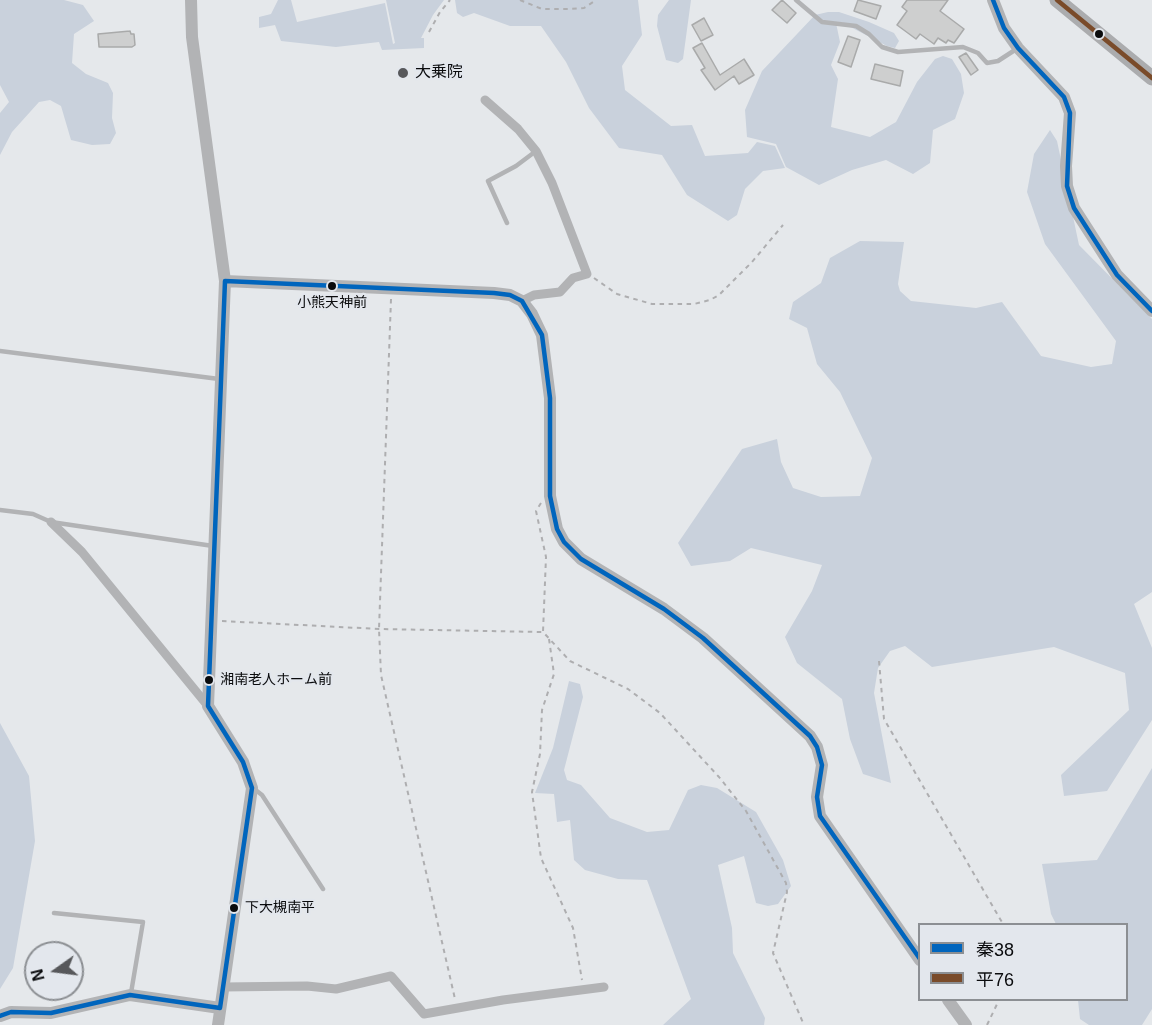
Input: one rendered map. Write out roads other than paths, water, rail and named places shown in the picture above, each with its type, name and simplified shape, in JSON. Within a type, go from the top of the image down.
[{"type":"main road","points":[[1057,0],[1151,74]]},
{"type":"street","points":[[191,0],[192,37],[225,281],[219,379],[216,547],[208,706]]},
{"type":"street","points":[[993,0],[1004,28],[1018,48],[1064,97],[1070,113],[1066,166],[1067,186],[1074,208],[1117,275],[1152,311]]},
{"type":"street","points":[[486,99],[518,129],[536,151],[552,183],[587,274],[573,278],[560,292],[534,295],[522,301]]},
{"type":"street","points":[[225,281],[494,293],[510,295],[522,301],[532,314],[542,335],[548,373],[551,501],[557,529],[564,542],[581,559],[664,609],[703,638],[810,736],[817,747],[822,765],[817,797],[820,816],[918,957]]},
{"type":"street","points":[[51,522],[82,552],[208,706],[243,762],[252,788],[218,1025]]},
{"type":"street","points":[[223,987],[307,986],[336,989],[392,976],[424,1014],[604,987]]},
{"type":"street","points":[[0,1016],[11,1012],[51,1013],[130,995],[220,1008]]},
{"type":"street","points":[[949,1001],[966,1025]]},
{"type":"lane","points":[[796,0],[822,22],[856,26],[882,46],[898,52],[963,47],[978,53],[987,63],[998,61],[1018,48]]},
{"type":"lane","points":[[507,223],[488,181],[536,151]]},
{"type":"lane","points":[[0,351],[219,379]]},
{"type":"lane","points":[[0,510],[33,514],[51,522],[216,547]]},
{"type":"lane","points":[[252,788],[262,795],[323,889]]},
{"type":"lane","points":[[54,913],[142,922],[130,995]]},
{"type":"place","name":"大乗院","points":[[403,73]]},
{"type":"place","name":"小熊天神前","points":[[332,286]]},
{"type":"place","name":"湘南老人ホーム前","points":[[209,680]]},
{"type":"place","name":"下大槻南平","points":[[234,908]]}]
